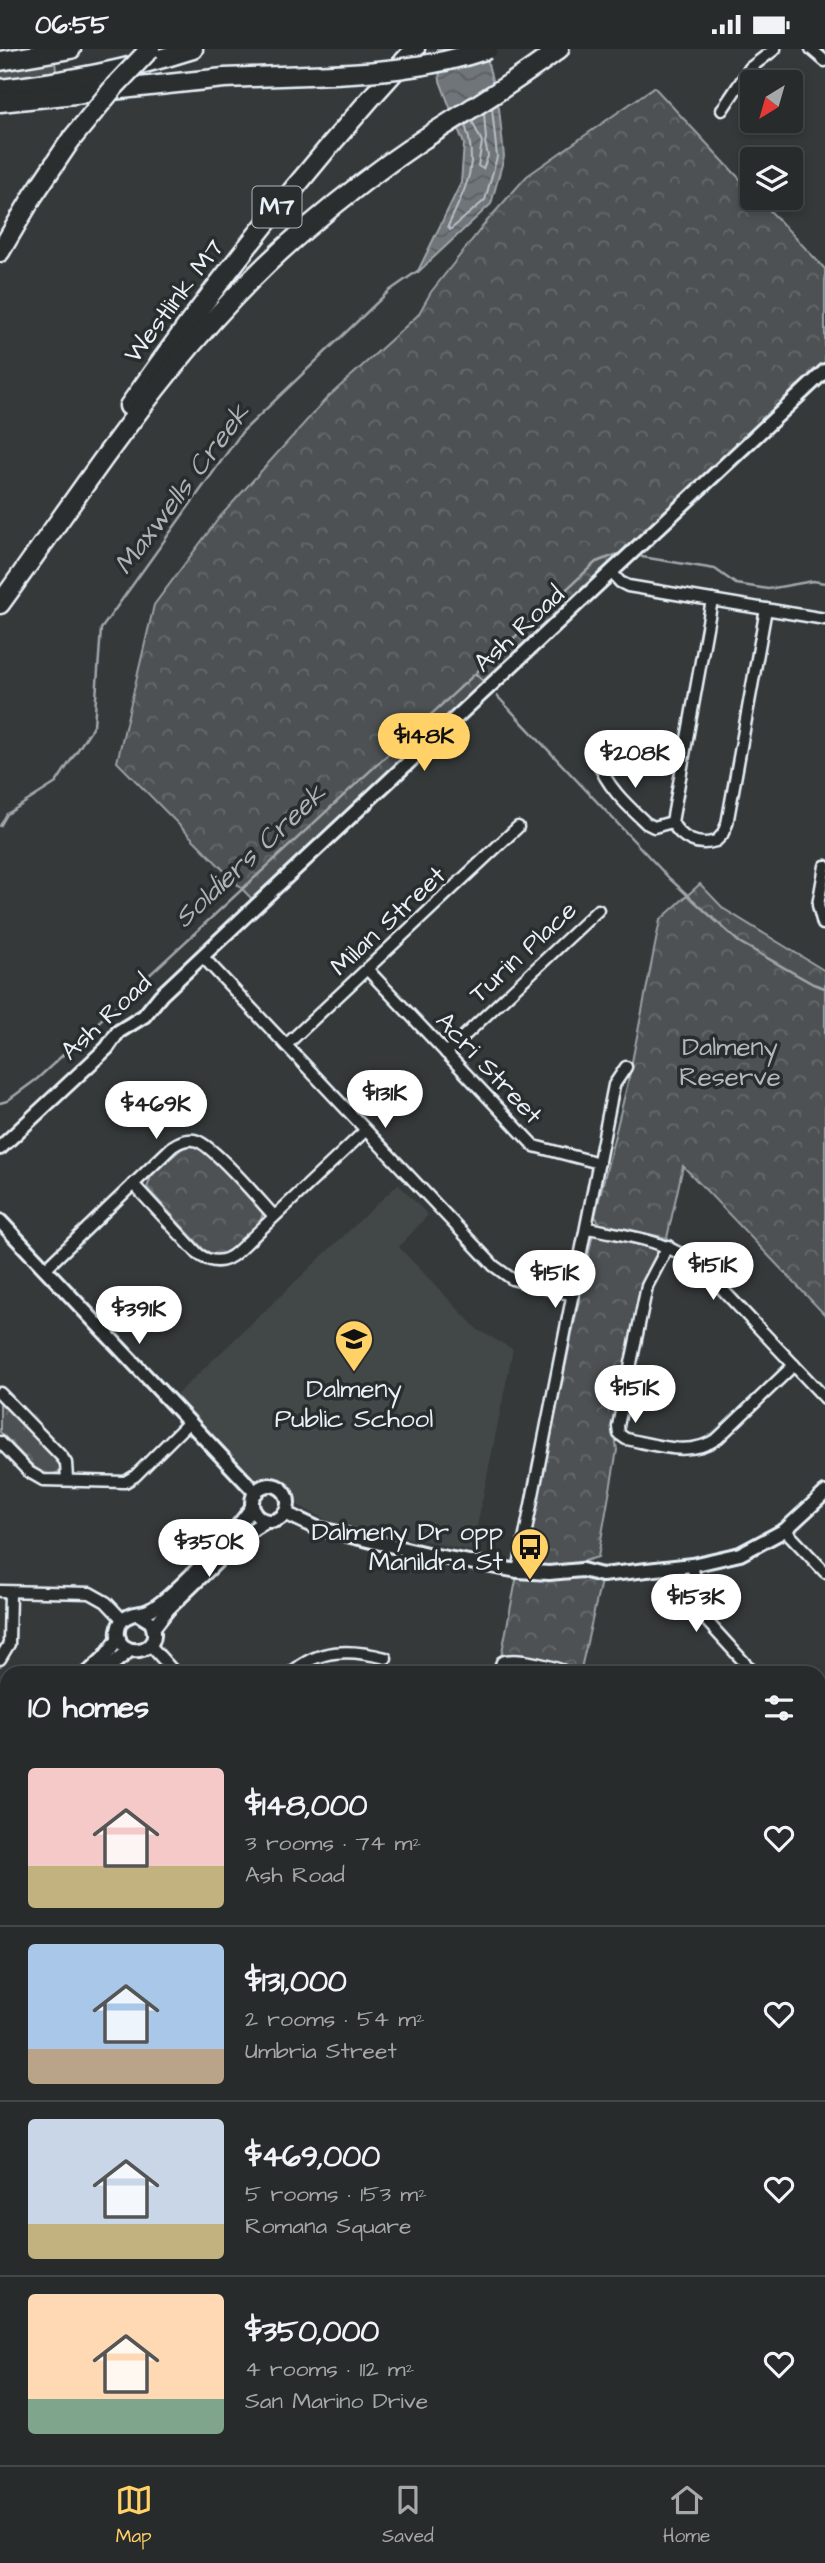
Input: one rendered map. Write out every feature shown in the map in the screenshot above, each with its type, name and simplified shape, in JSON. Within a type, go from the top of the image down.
[{"type":"highway","points":[[0,61],[71,49]]},
{"type":"highway","points":[[0,252],[69,141],[150,49]]},
{"type":"highway","points":[[0,89],[115,70],[193,49]]},
{"type":"highway","name":"Westlink M7","points":[[0,604],[128,407],[228,271],[340,132],[415,49]]},
{"type":"highway","points":[[0,102],[199,80],[417,67],[488,49]]},
{"type":"highway","points":[[0,604],[160,384],[225,306],[306,228],[360,183],[559,49]]},
{"type":"street","points":[[722,110],[750,68],[775,49]]},
{"type":"street","points":[[811,49],[825,61]]},
{"type":"street","name":"Ash Road","points":[[0,1148],[107,1048],[118,1032],[144,1016],[203,957],[825,371]]},
{"type":"street","points":[[612,573],[628,586],[825,619]]},
{"type":"street","points":[[672,822],[712,600]]},
{"type":"street","points":[[672,822],[686,838],[698,842],[716,841],[725,829],[766,609]]},
{"type":"street","points":[[598,761],[609,784],[646,823],[654,827],[672,822]]},
{"type":"street","name":"Milan Street","points":[[286,1045],[517,827]]},
{"type":"street","points":[[823,924],[818,905],[825,866]]},
{"type":"street","name":"Turin Place","points":[[446,1053],[598,910]]},
{"type":"street","points":[[203,957],[505,1276],[573,1295]]},
{"type":"street","name":"Acri Street","points":[[367,969],[534,1146],[599,1163]]},
{"type":"street","points":[[518,1571],[588,1228],[614,1085],[626,1067]]},
{"type":"street","points":[[133,1184],[198,1254],[209,1260],[220,1261],[232,1257],[365,1131]]},
{"type":"street","points":[[46,1268],[173,1146],[183,1141],[194,1140],[209,1147],[274,1216]]},
{"type":"street","points":[[0,1221],[256,1493]]},
{"type":"street","points":[[588,1228],[668,1246],[686,1255],[705,1271],[825,1398]]},
{"type":"street","points":[[668,1246],[645,1291],[618,1426],[620,1434],[626,1439],[681,1450],[706,1445],[718,1438],[794,1366]]},
{"type":"street","points":[[0,1393],[62,1457],[66,1463],[67,1479]]},
{"type":"street","points":[[0,1442],[35,1477],[43,1480],[125,1482],[135,1476],[188,1423]]},
{"type":"street","points":[[138,1614],[148,1618],[154,1627],[154,1637],[150,1645],[138,1651],[130,1650],[119,1638],[119,1628],[123,1620],[138,1614],[152,1609],[163,1600],[234,1532],[252,1507],[256,1493],[264,1486],[280,1489],[288,1503],[285,1513],[244,1534],[168,1609],[154,1627]]},
{"type":"street","points":[[285,1513],[307,1525],[431,1555],[518,1571],[549,1573],[576,1570],[602,1574],[692,1565],[740,1555],[785,1530],[825,1493]]},
{"type":"street","points":[[252,1507],[257,1516],[266,1521]]},
{"type":"street","points":[[785,1530],[825,1571]]},
{"type":"street","points":[[692,1565],[704,1618],[748,1666]]},
{"type":"street","points":[[0,1659],[9,1644],[5,1591],[90,1593],[106,1602],[123,1620]]},
{"type":"street","points":[[95,1666],[119,1638]]},
{"type":"street","points":[[150,1645],[169,1666]]},
{"type":"street","points":[[111,1666],[130,1650]]},
{"type":"street","points":[[300,1666],[334,1652],[358,1651],[386,1658]]},
{"type":"street","points":[[501,1666],[502,1662],[510,1660],[537,1666]]},
{"type":"shaded area","name":"Dalmeny Public School","points":[[398,1184],[428,1215],[399,1247],[478,1330],[513,1349],[472,1551],[328,1521],[296,1504],[292,1495],[278,1481],[265,1478],[255,1480],[175,1396]]},
{"type":"green space","points":[[55,61],[56,71],[0,80],[0,69]]},
{"type":"green space","points":[[654,87],[740,179],[740,210],[769,210],[825,269],[825,362],[252,899],[117,762],[154,605],[219,518],[326,399],[418,315],[431,292],[487,221],[527,176]]},
{"type":"green space","name":"Dalmeny Reserve","points":[[700,884],[724,909],[825,971],[825,1315],[683,1166],[667,1238],[600,1224],[595,1216],[628,1082],[660,920]]},
{"type":"green space","points":[[186,1145],[197,1146],[209,1152],[263,1211],[259,1223],[249,1236],[231,1252],[216,1255],[203,1249],[147,1188],[152,1174]]},
{"type":"green space","points":[[593,1233],[659,1250],[642,1286],[615,1436],[617,1450],[598,1557],[561,1565],[524,1565]]},
{"type":"green space","points":[[0,1401],[60,1464],[61,1470],[50,1474],[39,1472],[0,1432]]},
{"type":"green space","points":[[517,1575],[578,1576],[601,1581],[582,1666],[559,1666],[510,1656],[501,1657]]},
{"type":"water","points":[[437,49],[490,49],[488,64],[499,108],[504,157],[491,204],[417,273],[461,183],[464,144],[440,81]]},
{"type":"waterway","name":"Maxwells Creek","points":[[0,826],[7,814],[56,783],[94,725],[101,629],[242,432],[389,291],[419,270]]},
{"type":"waterway","name":"Soldiers Creek","points":[[0,1103],[7,1101],[37,1079],[596,562],[618,554]]},
{"type":"waterway","name":"Soldiers Creek","points":[[642,557],[715,569],[736,584],[768,589],[813,581],[825,583]]},
{"type":"waterway","points":[[476,674],[484,682]]},
{"type":"waterway","points":[[497,696],[670,879],[739,942],[813,984],[825,988]]},
{"type":"place","name":"Dalmeny Public School","points":[[354,1373]]},
{"type":"place","name":"Dalmeny Dr opp Manildra St","points":[[530,1581]]}]
